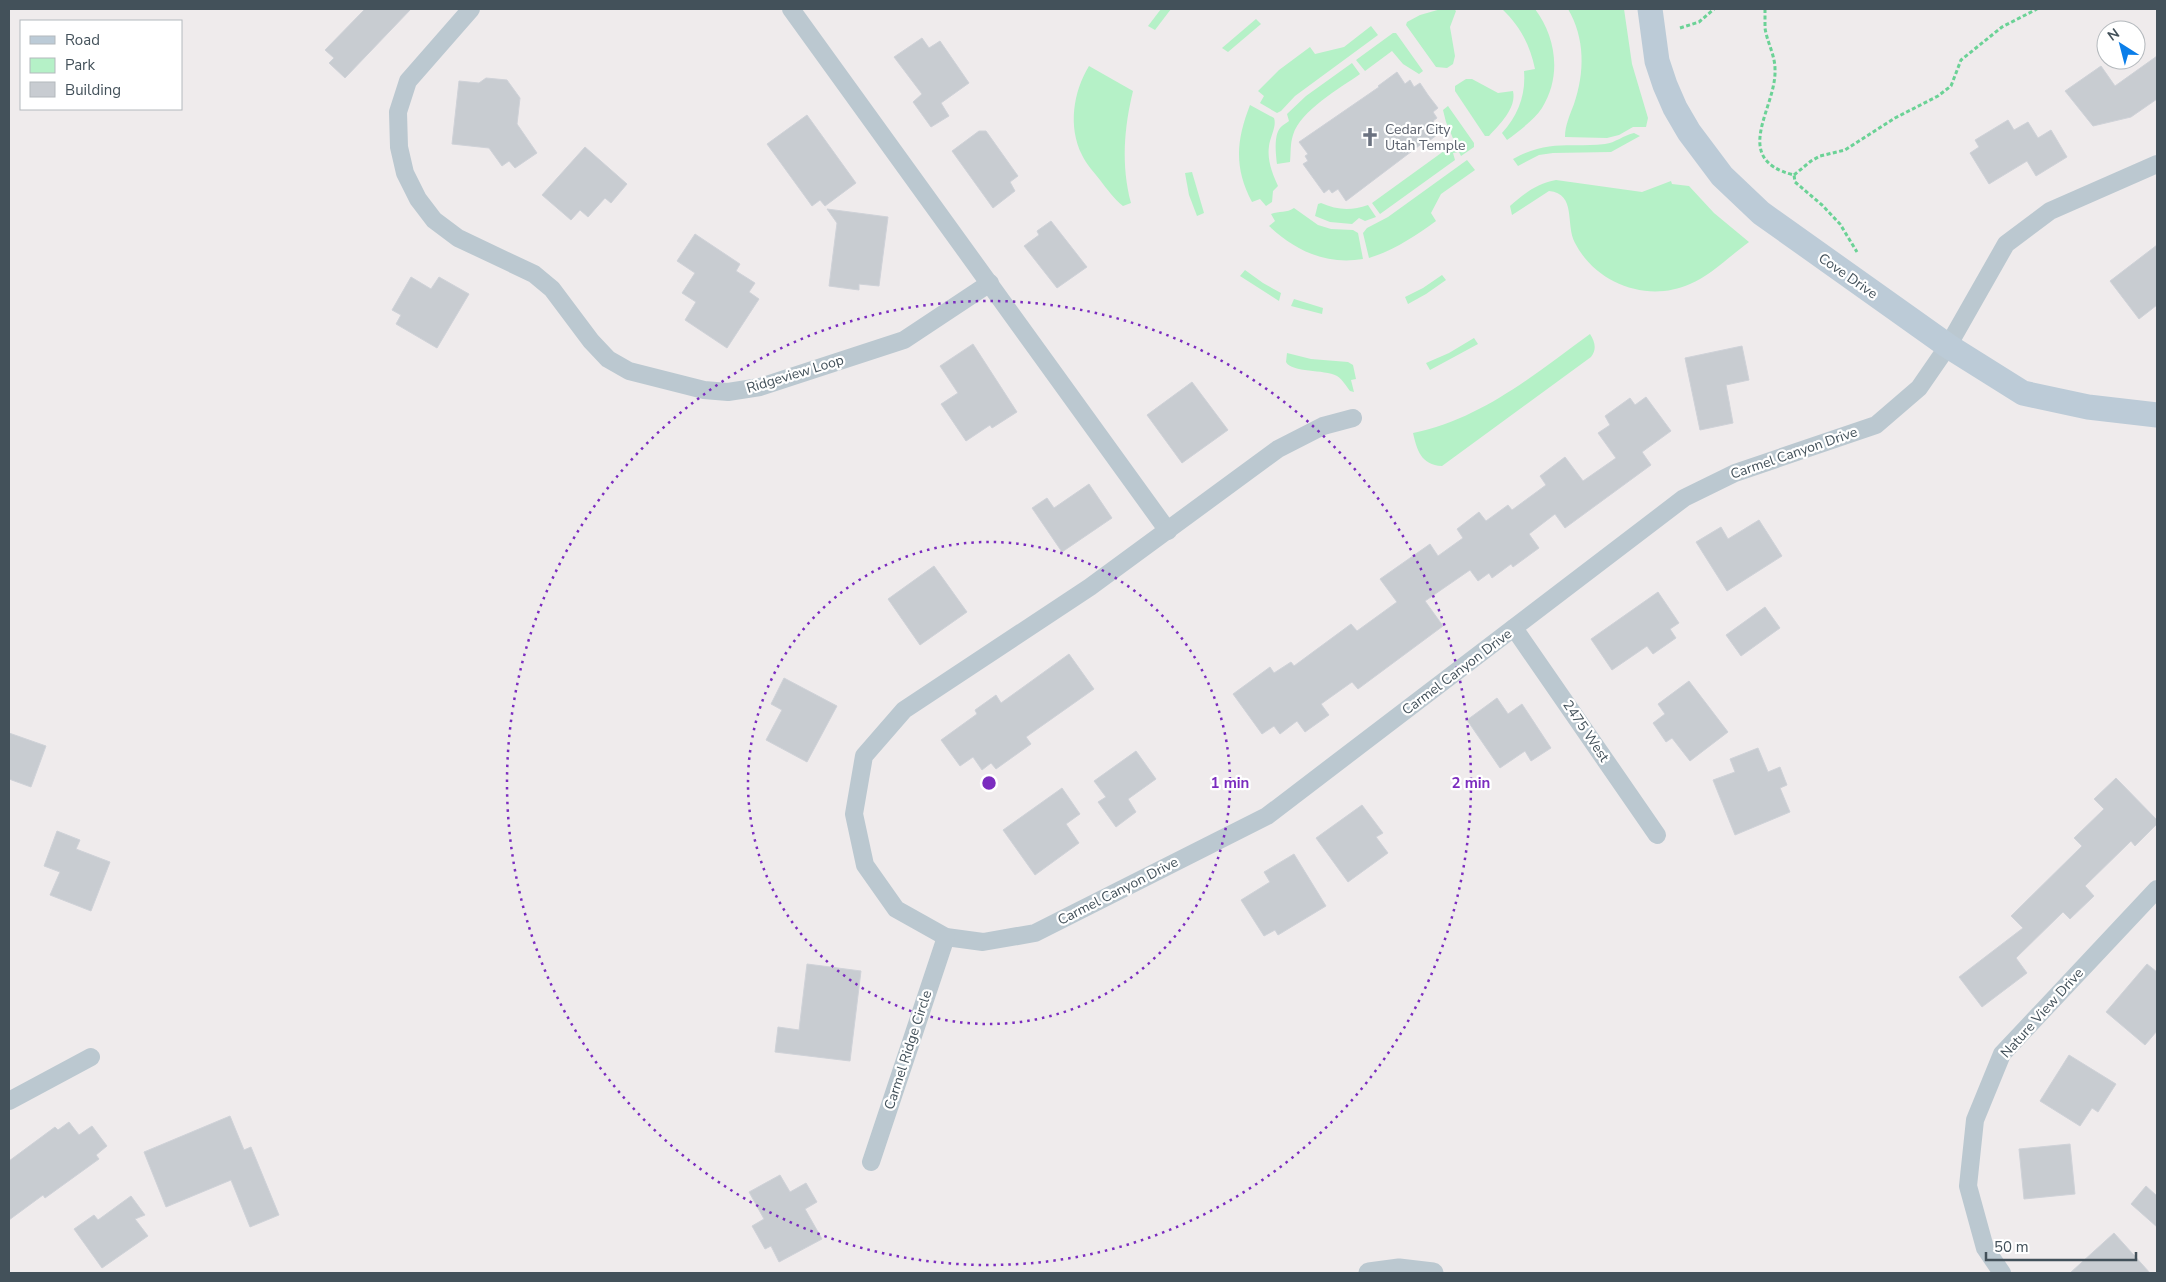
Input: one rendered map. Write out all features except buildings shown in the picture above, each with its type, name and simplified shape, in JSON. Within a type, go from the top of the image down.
[{"type":"main road","name":"Cove Drive","points":[[1650,9],[1658,61],[1664,85],[1675,108],[1689,132],[1722,176],[1741,196],[1775,224],[1948,346],[2023,393],[2088,407],[2157,415]]},
{"type":"street","name":"Ridgeview Loop","points":[[470,9],[408,81],[398,112],[399,147],[405,173],[418,199],[434,220],[458,238],[534,274],[552,289],[591,341],[608,359],[629,371],[704,390],[728,392],[760,388],[904,340],[990,283]]},
{"type":"street","points":[[791,9],[1168,531]]},
{"type":"street","name":"Carmel Canyon Drive","points":[[1353,418],[1323,426],[1278,448],[1090,587],[904,710],[864,756],[854,814],[865,865],[896,910],[946,937],[983,942],[1035,933],[1267,816],[1684,498],[1735,472],[1876,425],[1919,388],[1948,346],[2006,244],[2050,210],[2157,164]]},
{"type":"street","name":"2475 West","points":[[1514,628],[1657,835]]},
{"type":"street","name":"Nature View Drive","points":[[2002,1273],[1985,1248],[1968,1186],[1975,1120],[2002,1054],[2157,889]]},
{"type":"street","name":"Carmel Ridge Circle","points":[[871,1162],[946,937]]},
{"type":"street","points":[[9,1101],[92,1057]]},
{"type":"street","points":[[1368,1273],[1399,1269],[1433,1273]]},
{"type":"path","points":[[1680,28],[1699,22],[1714,9]]},
{"type":"path","points":[[1765,9],[1765,28],[1775,67],[1775,83],[1761,123],[1759,136],[1762,154],[1772,166],[1780,171],[1794,175]]},
{"type":"path","points":[[1794,175],[1816,158],[1844,150],[1895,118],[1938,96],[1951,86],[1961,60],[2002,28],[2037,9]]},
{"type":"path","points":[[1794,175],[1795,182],[1822,205],[1840,224],[1857,252]]},
{"type":"green space","points":[[1161,9],[1171,9],[1155,30],[1148,26]]},
{"type":"green space","points":[[1441,9],[1454,9],[1456,11],[1450,27],[1455,56],[1453,64],[1447,68],[1436,67],[1406,25],[1407,22],[1420,15]]},
{"type":"green space","points":[[1502,9],[1535,9],[1548,32],[1554,57],[1552,83],[1542,108],[1531,121],[1507,140],[1502,133],[1517,112],[1520,104],[1524,88],[1524,71],[1535,69],[1523,36]]},
{"type":"green space","points":[[1568,9],[1624,9],[1632,64],[1648,118],[1646,127],[1633,127],[1619,135],[1607,138],[1565,137],[1567,124],[1578,92],[1582,55],[1578,32]]},
{"type":"green space","points":[[1256,19],[1261,24],[1228,52],[1222,48]]},
{"type":"green space","points":[[1371,26],[1378,35],[1295,96],[1281,111],[1277,113],[1260,103],[1264,96],[1258,91],[1279,70],[1310,47],[1315,54],[1344,47]]},
{"type":"green space","points":[[1393,33],[1396,33],[1423,71],[1419,74],[1403,64],[1392,51],[1365,71],[1356,60]]},
{"type":"green space","points":[[1352,63],[1360,74],[1322,101],[1304,117],[1293,135],[1290,162],[1277,164],[1277,133],[1289,121],[1287,114],[1306,96]]},
{"type":"green space","points":[[1089,66],[1133,91],[1127,119],[1125,147],[1126,175],[1131,203],[1123,206],[1088,165],[1082,155],[1075,133],[1074,110],[1076,98]]},
{"type":"green space","points":[[1466,79],[1472,79],[1498,93],[1513,91],[1514,97],[1510,110],[1489,136],[1485,136],[1455,91],[1455,86]]},
{"type":"green space","points":[[1250,105],[1274,118],[1275,121],[1269,146],[1269,161],[1278,186],[1273,191],[1272,202],[1266,206],[1260,199],[1252,202],[1242,178],[1240,166],[1240,143],[1245,118]]},
{"type":"green space","points":[[1448,106],[1474,143],[1474,147],[1461,156],[1459,152],[1453,153],[1455,160],[1380,214],[1372,203],[1455,143],[1443,110]]},
{"type":"green space","points":[[1634,133],[1640,136],[1611,152],[1539,155],[1518,166],[1513,159],[1537,149],[1605,144]]},
{"type":"green space","points":[[1467,160],[1475,170],[1441,194],[1431,213],[1436,221],[1396,247],[1369,258],[1363,233],[1367,228],[1388,217]]},
{"type":"green space","points":[[1192,172],[1204,213],[1197,216],[1189,195],[1185,173]]},
{"type":"green space","points":[[1556,180],[1642,192],[1671,181],[1672,184],[1689,186],[1714,213],[1749,242],[1713,271],[1690,284],[1674,289],[1657,291],[1625,286],[1610,279],[1584,257],[1572,235],[1567,204],[1558,193],[1549,191],[1512,215],[1510,206],[1520,197],[1537,186]]},
{"type":"green space","points":[[1321,203],[1344,209],[1368,205],[1376,217],[1365,221],[1359,218],[1352,224],[1330,222],[1315,216],[1318,204]]},
{"type":"green space","points":[[1294,208],[1318,225],[1331,229],[1353,230],[1358,233],[1363,259],[1336,260],[1312,254],[1290,243],[1269,226],[1275,221],[1271,214],[1289,211]]},
{"type":"green space","points":[[1245,270],[1281,293],[1279,301],[1240,276]]},
{"type":"green space","points":[[1442,275],[1446,280],[1408,304],[1405,297]]},
{"type":"green space","points":[[1294,299],[1323,308],[1322,314],[1291,306]]},
{"type":"green space","points":[[1590,334],[1595,346],[1591,357],[1442,466],[1429,463],[1421,456],[1413,433],[1462,417],[1485,406],[1528,379]]},
{"type":"green space","points":[[1474,338],[1478,344],[1430,370],[1426,363],[1449,353]]},
{"type":"green space","points":[[1287,353],[1311,359],[1348,362],[1353,365],[1356,379],[1351,380],[1354,392],[1350,391],[1337,376],[1295,368],[1289,365],[1286,362]]},
{"type":"place","name":"Cedar City Utah Temple","points":[[1370,137]]}]
